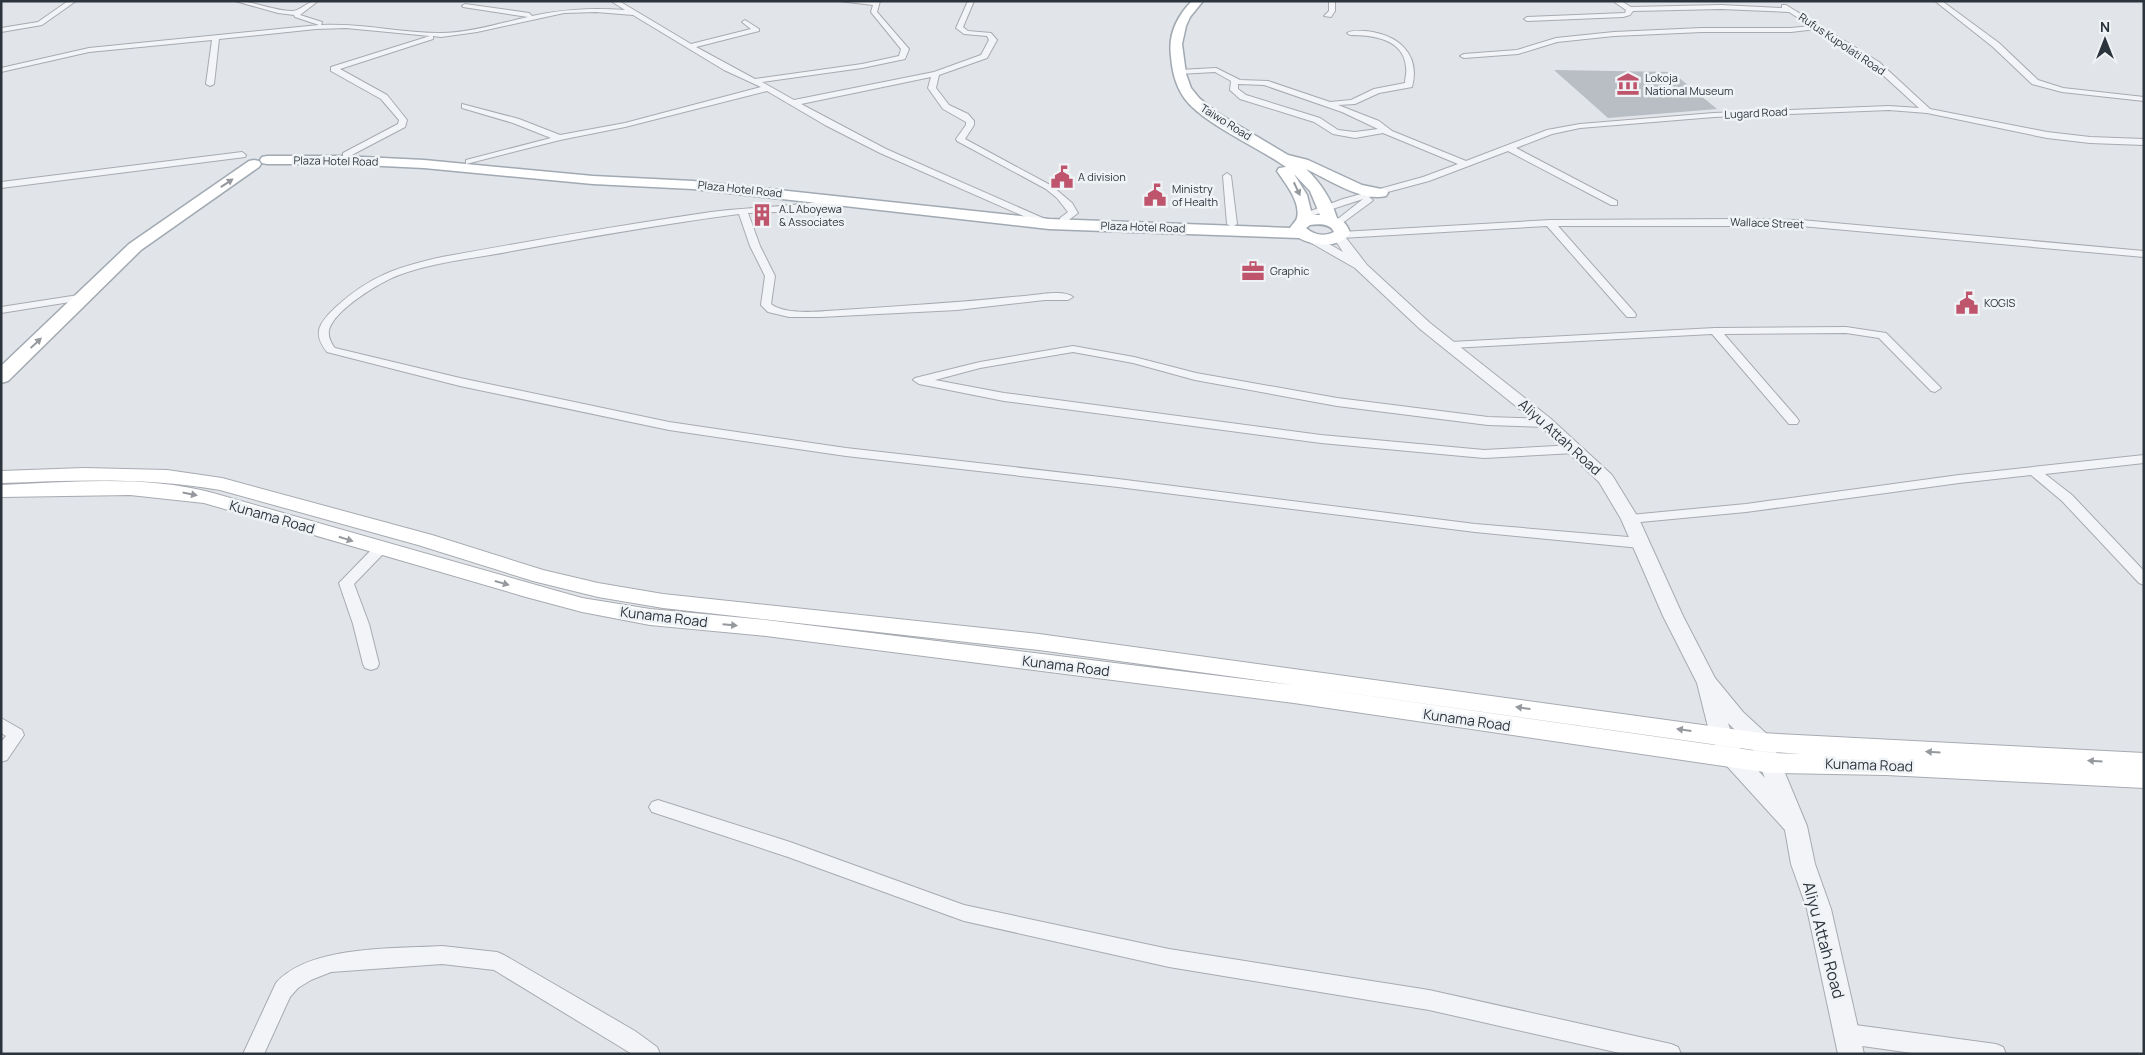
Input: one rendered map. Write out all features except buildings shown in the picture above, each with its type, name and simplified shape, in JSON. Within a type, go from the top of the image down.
[{"type":"main road","name":"Taiwo Road","points":[[1191,1],[1171,27],[1166,44],[1167,62],[1174,92],[1187,108],[1217,129],[1274,162],[1282,169],[1295,184],[1304,226]]},
{"type":"main road","name":"Taiwo Road","points":[[1198,1],[1176,34],[1174,53],[1184,87],[1194,101],[1211,115],[1280,157],[1302,173],[1336,225]]},
{"type":"main road","name":"Plaza Hotel Road","points":[[250,160],[346,155],[469,162],[628,178],[738,184],[888,202],[1032,216],[1056,222],[1304,226]]},
{"type":"main road","points":[[1280,157],[1309,164],[1365,192],[1379,193]]},
{"type":"main road","name":"Plaza Hotel Road","points":[[250,160],[342,160],[424,164],[593,180],[693,185],[1056,222],[1304,226]]},
{"type":"main road","points":[[1,377],[135,247],[250,160]]},
{"type":"main road","points":[[1,359],[98,264],[250,160]]},
{"type":"main road","points":[[1304,226],[1319,220],[1336,225]]},
{"type":"main road","name":"Kunama Road","points":[[1,477],[113,474],[189,477],[222,484],[416,537],[540,576],[598,590],[663,602],[775,612],[1039,642],[1761,742],[2144,763]]},
{"type":"main road","name":"Kunama Road","points":[[1,491],[135,488],[173,491],[206,497],[380,549],[582,605],[650,617],[766,628],[1294,694],[1771,763],[1886,765],[2144,778]]},
{"type":"street","points":[[1,30],[40,24],[73,1]]},
{"type":"street","points":[[238,1],[278,11],[298,13],[315,1]]},
{"type":"street","points":[[614,1],[727,68],[756,81],[792,103],[883,151],[1032,216]]},
{"type":"street","points":[[756,81],[862,66],[902,57],[905,49],[874,12],[878,2],[842,1]]},
{"type":"street","points":[[792,103],[936,74],[984,56],[993,40],[989,34],[966,33],[959,28],[971,1]]},
{"type":"street","points":[[1326,16],[1329,16],[1332,11],[1332,1]]},
{"type":"street","points":[[1616,1],[1630,9],[1721,7],[1792,10]]},
{"type":"street","name":"Rufus Kupolati Road","points":[[1777,1],[1876,64],[1928,111]]},
{"type":"street","points":[[1938,1],[1996,45],[2035,82],[2062,90],[2144,99]]},
{"type":"street","points":[[465,6],[538,16]]},
{"type":"street","points":[[1527,20],[1623,15],[1628,14],[1630,9]]},
{"type":"street","points":[[346,155],[402,125],[403,120],[384,97],[334,69],[440,36],[478,30],[538,16],[578,10],[632,13]]},
{"type":"street","points":[[298,13],[297,16],[300,18],[319,25]]},
{"type":"street","points":[[690,46],[757,30],[744,22]]},
{"type":"street","points":[[1,70],[89,50],[319,25],[440,36]]},
{"type":"street","points":[[1464,56],[1518,52],[1556,40],[1614,34],[1702,30],[1791,30],[1817,27]]},
{"type":"street","points":[[1322,104],[1352,102],[1377,91],[1410,85],[1408,77],[1410,67],[1404,52],[1395,43],[1384,35],[1350,33]]},
{"type":"street","points":[[210,84],[216,37]]},
{"type":"street","points":[[1180,72],[1216,70],[1235,81],[1265,83],[1322,104],[1346,110],[1376,123],[1384,130],[1466,164]]},
{"type":"street","points":[[932,88],[936,74]]},
{"type":"street","points":[[905,79],[932,88],[946,107],[965,116],[970,121],[970,125],[960,139],[963,142],[983,150],[1063,197],[1071,206],[1073,213],[1056,222]]},
{"type":"street","points":[[1235,81],[1234,90],[1243,98],[1316,120],[1336,132],[1354,135],[1384,130]]},
{"type":"street","points":[[469,162],[559,138],[625,125],[768,88]]},
{"type":"street","points":[[1362,98],[1364,118]]},
{"type":"street","points":[[464,106],[516,121],[559,138]]},
{"type":"street","name":"Lugard Road","points":[[1379,193],[1426,179],[1564,129],[1714,115],[1889,108],[1928,111],[2047,135],[2090,140],[2144,142]]},
{"type":"street","points":[[1509,148],[1614,202]]},
{"type":"street","points":[[1,185],[129,167],[196,161],[250,160]]},
{"type":"street","points":[[1227,176],[1232,224]]},
{"type":"street","points":[[1336,225],[1355,208],[1379,193]]},
{"type":"street","points":[[1336,225],[1346,201],[1379,193]]},
{"type":"street","points":[[842,200],[814,208],[743,211],[557,240],[416,266],[396,272],[363,288],[332,317],[323,332],[324,342],[331,350],[460,382],[669,426],[846,452],[1118,483],[1475,528],[1640,543]]},
{"type":"street","points":[[743,211],[755,246],[770,276],[766,306],[772,310],[789,314],[828,314],[957,307],[1045,297],[1068,297]]},
{"type":"street","name":"Wallace Street","points":[[1336,225],[1388,231],[1550,223],[1739,222],[1801,224],[2144,254]]},
{"type":"street","points":[[1550,223],[1631,316]]},
{"type":"street","points":[[1336,225],[1362,268]]},
{"type":"street","points":[[1304,226],[1362,268]]},
{"type":"street","name":"Aliyu Attah Road","points":[[1362,268],[1425,326],[1547,423],[1606,479],[1630,519],[1707,683],[1721,735],[1733,758],[1796,826]]},
{"type":"street","points":[[1,310],[85,297]]},
{"type":"street","points":[[1451,345],[1715,331],[1846,330],[1882,335],[1935,388]]},
{"type":"street","points":[[1715,331],[1793,421]]},
{"type":"street","points":[[1547,423],[1488,421],[1337,402],[1195,376],[1134,360],[1073,349],[980,365],[919,380],[1004,397],[1321,438],[1484,454],[1575,449]]},
{"type":"street","points":[[1630,519],[1746,508],[2034,471],[2144,459]]},
{"type":"street","points":[[2034,471],[2068,498],[2144,580]]},
{"type":"street","points":[[371,664],[362,624],[346,583],[380,549]]},
{"type":"street","name":"Aliyu Attah Road","points":[[1707,683],[1736,718],[1761,742],[1796,826],[1803,864],[1819,909],[1850,1044]]},
{"type":"street","points":[[1,724],[16,735],[1,755]]},
{"type":"street","points":[[658,806],[790,850],[964,913],[1170,958],[1429,1000],[1671,1054]]},
{"type":"street","points":[[253,1054],[283,990],[291,980],[304,973],[331,963],[442,955],[497,961],[628,1038],[650,1054]]},
{"type":"street","points":[[1850,1044],[1996,1054]]},
{"type":"place","name":"Lokoja National Museum","points":[[1628,84]]},
{"type":"place","name":"A division","points":[[1062,177]]},
{"type":"place","name":"Ministry of Health","points":[[1155,195]]},
{"type":"place","name":"A.L Aboyewa & Associates","points":[[762,215]]},
{"type":"place","name":"Graphic","points":[[1253,271]]},
{"type":"place","name":"KOGIS","points":[[1967,303]]}]
